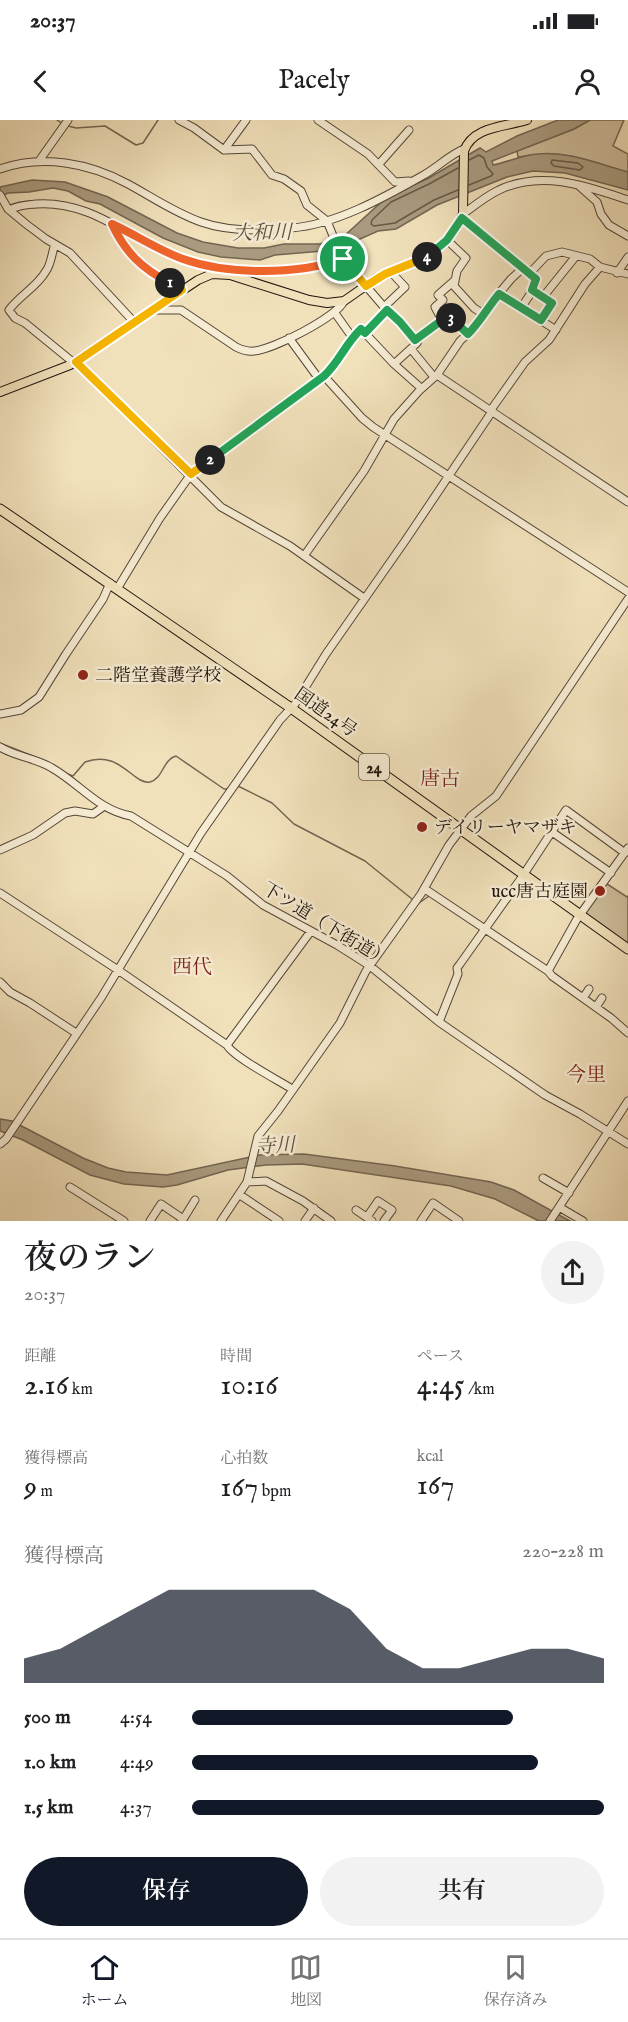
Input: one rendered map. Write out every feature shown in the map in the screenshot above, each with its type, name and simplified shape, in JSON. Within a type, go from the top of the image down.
[{"type":"highway","name":"国道24号","points":[[0,508],[291,708],[628,949]]},
{"type":"main road","points":[[0,392],[75,362],[205,276],[230,275],[309,300],[327,303],[344,301],[391,272],[430,255],[447,240],[462,216],[464,150],[470,138],[476,134],[527,120]]},
{"type":"street","points":[[39,161],[68,120]]},
{"type":"street","points":[[179,120],[224,150],[252,149],[272,175],[284,179],[301,191],[307,205],[327,221],[342,259],[417,343],[394,364]]},
{"type":"street","points":[[224,150],[246,120]]},
{"type":"street","points":[[318,120],[368,154],[395,182],[414,180]]},
{"type":"street","points":[[379,164],[410,130]]},
{"type":"street","points":[[2,164],[39,161],[78,165],[98,170],[186,216],[210,225],[275,229],[327,221],[366,205],[464,150]]},
{"type":"street","points":[[521,308],[536,279],[462,216],[506,187],[543,180],[578,184],[628,200]]},
{"type":"street","points":[[578,184],[597,202],[601,214],[609,225],[628,236]]},
{"type":"street","points":[[0,195],[9,209],[70,253],[134,322]]},
{"type":"street","points":[[9,209],[21,205],[57,203],[91,212],[166,252],[217,268],[249,271],[303,268],[342,259]]},
{"type":"street","points":[[112,224],[131,257],[150,272],[182,290]]},
{"type":"street","points":[[447,240],[466,258],[457,271],[454,286],[470,304],[483,314]]},
{"type":"street","points":[[55,244],[49,268],[9,310],[15,318],[25,323],[75,362],[225,510],[282,542],[364,598]]},
{"type":"street","points":[[529,274],[549,254],[562,252],[590,260],[600,267],[617,273],[628,274]]},
{"type":"street","points":[[543,297],[576,256]]},
{"type":"street","points":[[617,273],[628,257]]},
{"type":"street","points":[[3,1141],[118,970],[189,852],[280,720],[291,708],[525,362],[545,346],[585,284],[600,267]]},
{"type":"street","points":[[304,556],[364,471],[394,418],[421,388],[436,376],[454,349],[477,325],[499,294],[523,268]]},
{"type":"street","points":[[365,333],[405,287],[391,272]]},
{"type":"street","points":[[442,320],[435,307],[443,300],[438,295],[454,281]]},
{"type":"street","points":[[532,290],[552,303],[541,320]]},
{"type":"street","points":[[499,294],[556,330]]},
{"type":"street","points":[[152,310],[180,310],[236,347],[248,351],[261,350],[327,319],[344,301]]},
{"type":"street","points":[[335,312],[352,337]]},
{"type":"street","points":[[415,340],[449,315],[468,334]]},
{"type":"street","points":[[0,714],[21,710],[39,697],[103,599],[191,474],[321,378],[337,364],[352,337],[361,329],[394,364],[421,388]]},
{"type":"street","points":[[289,338],[321,378],[362,418],[628,592]]},
{"type":"street","points":[[411,348],[436,376],[628,502]]},
{"type":"street","points":[[221,1221],[240,1195],[248,1179],[258,1136],[340,1023],[370,966],[424,889],[460,829],[471,816],[496,796],[628,599]]},
{"type":"street","name":"下ツ道（下街道）","points":[[0,747],[52,768],[103,807],[131,816],[227,876],[263,905],[370,966],[439,1022],[544,1095],[580,1113],[628,1144]]},
{"type":"street","points":[[0,850],[33,835],[65,813],[75,811],[93,814],[103,807]]},
{"type":"street","points":[[439,1022],[458,974],[458,968],[566,810],[626,850],[580,915],[548,971]]},
{"type":"street","points":[[552,832],[611,873]]},
{"type":"street","points":[[424,889],[483,931],[548,971],[628,1033]]},
{"type":"street","points":[[0,893],[118,970],[227,1045],[238,1056],[292,1089]]},
{"type":"street","points":[[227,1045],[311,931]]},
{"type":"street","points":[[0,982],[10,992],[76,1033]]},
{"type":"street","points":[[583,998],[589,989]]},
{"type":"street","points":[[596,1007],[602,998]]},
{"type":"street","points":[[550,1221],[628,1101]]},
{"type":"street","points":[[543,1178],[568,1193]]},
{"type":"street","points":[[248,1179],[266,1181],[332,1221]]},
{"type":"street","points":[[70,1187],[124,1221]]},
{"type":"street","points":[[240,1195],[279,1221]]},
{"type":"street","points":[[150,1221],[161,1204],[183,1220],[195,1200]]},
{"type":"street","points":[[356,1210],[369,1219],[378,1201],[392,1210],[384,1221]]},
{"type":"street","points":[[421,1221],[433,1203],[450,1218],[459,1221]]},
{"type":"street","points":[[305,1221],[314,1208]]},
{"type":"street","points":[[558,1208],[583,1221]]},
{"type":"shaded area","points":[[590,120],[624,120],[613,146],[628,154],[628,172],[562,155],[518,157],[517,151],[574,129]]},
{"type":"shaded area","points":[[604,882],[628,896],[628,944],[584,913]]},
{"type":"water","points":[[558,120],[590,120],[574,129],[492,161],[493,165],[532,155],[572,156],[628,172],[628,190],[565,173],[533,171],[507,177],[437,205],[396,229],[378,231],[335,250],[275,255],[260,260],[221,257],[198,252],[163,238],[100,204],[86,201],[68,191],[53,188],[8,193],[0,197],[0,187],[32,180],[65,182],[108,197],[177,233],[203,242],[238,248],[320,244],[343,237],[388,196],[427,179],[480,148],[486,152],[517,136]]},
{"type":"water","points":[[0,1119],[12,1121],[83,1158],[126,1172],[167,1175],[259,1155],[304,1154],[491,1182],[514,1190],[570,1221],[539,1221],[495,1199],[451,1186],[302,1164],[266,1165],[228,1170],[163,1187],[124,1184],[90,1175],[23,1140],[0,1131]]},
{"type":"waterway","points":[[57,120],[63,124]]},
{"type":"waterway","points":[[68,126],[76,128],[105,126],[136,145],[143,143],[158,120]]},
{"type":"waterway","points":[[0,743],[48,762]]},
{"type":"waterway","points":[[65,773],[73,776],[85,762],[97,759],[108,760],[138,778],[150,782],[158,777],[168,761],[176,756],[224,789],[228,789]]},
{"type":"waterway","points":[[238,786],[272,803],[294,824],[365,861],[412,899]]},
{"type":"waterway","points":[[419,903],[429,896]]},
{"type":"place","name":"二階堂養護学校","points":[[83,675]]},
{"type":"place","name":"デイリーヤマザキ","points":[[422,827]]},
{"type":"place","name":"ucc唐古庭園","points":[[600,891]]},
{"type":"district","name":"唐古","points":[[440,778]]},
{"type":"district","name":"西代","points":[[192,966]]},
{"type":"district","name":"今里","points":[[586,1074]]},
{"type":"route","points":[[462,218],[536,279],[532,290],[552,303],[541,320],[499,294],[468,334],[449,315],[415,340],[387,310],[365,333],[361,329],[352,337],[337,364],[324,376],[191,474],[76,362],[182,290],[150,272],[131,257],[112,224],[166,252],[217,268],[249,271],[303,268],[343,259],[366,286],[385,274],[409,266],[430,255],[447,240],[462,218]]},
{"type":"water label","name":"大和川","points":[[262,232]]},
{"type":"water label","name":"寺川","points":[[275,1145]]}]
